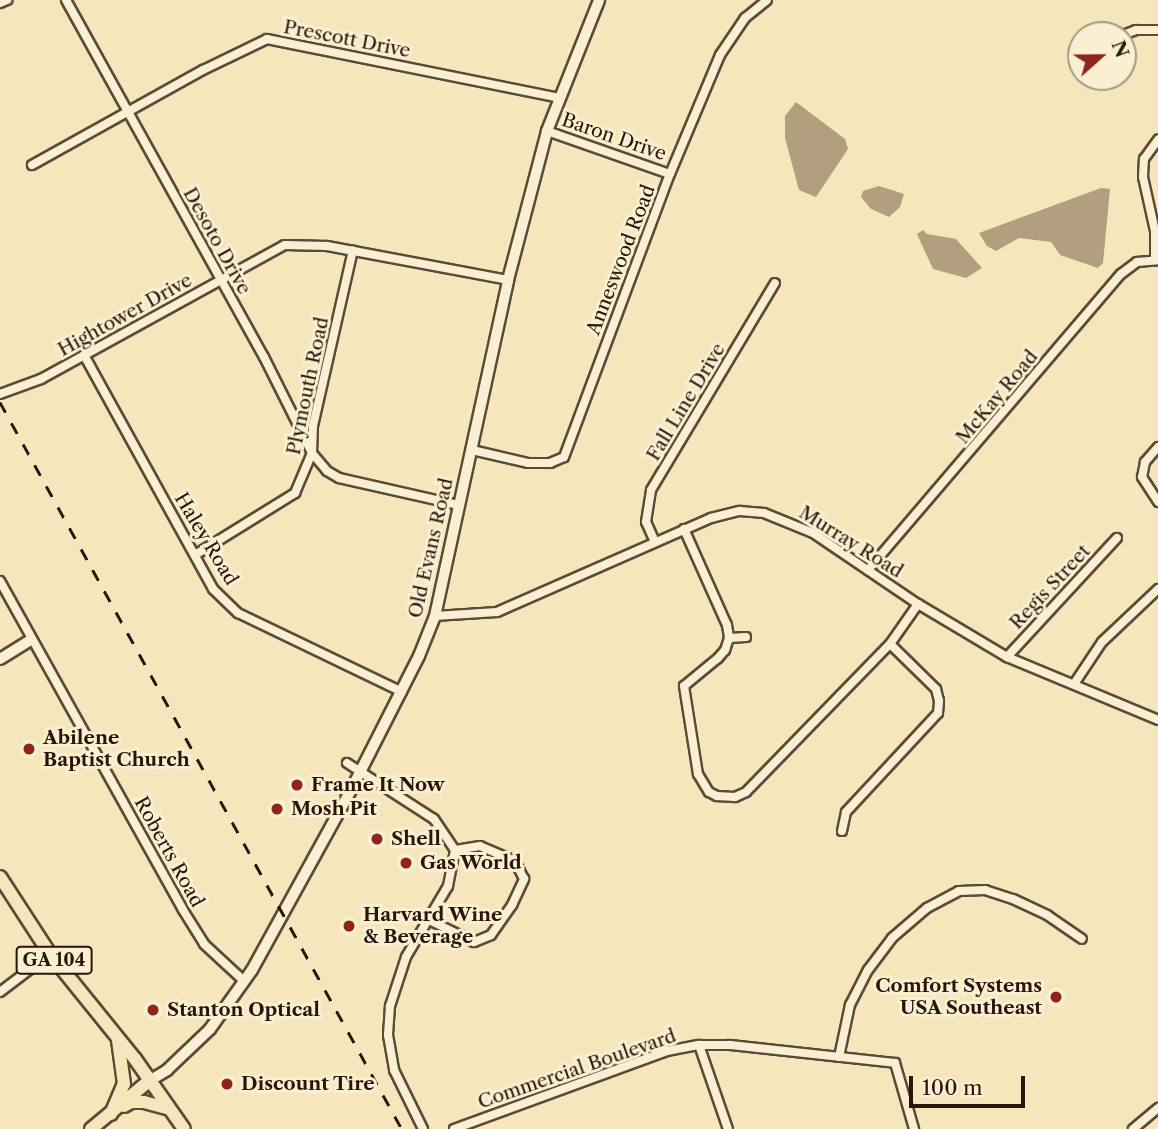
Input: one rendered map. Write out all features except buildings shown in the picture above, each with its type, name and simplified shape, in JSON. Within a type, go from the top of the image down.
[{"type":"main road","name":"GA 104","points":[[0,877],[50,954],[117,1037],[184,1129]]},
{"type":"main road","points":[[111,1114],[124,1084],[117,1037]]},
{"type":"main road","points":[[91,1129],[149,1081]]},
{"type":"main road","points":[[111,1114],[131,1102],[155,1103],[168,1109]]},
{"type":"street","points":[[0,3],[7,0]]},
{"type":"street","name":"Desoto Drive","points":[[65,0],[221,280],[312,453],[327,471],[339,478],[459,505]]},
{"type":"street","name":"Old Evans Road","points":[[149,1081],[167,1070],[210,1029],[274,933],[402,692],[435,616],[508,280],[547,131],[599,0]]},
{"type":"street","name":"Anneswood Road","points":[[472,450],[528,463],[550,463],[564,457],[670,174],[729,38],[745,18],[766,0]]},
{"type":"street","points":[[1137,30],[1158,30]]},
{"type":"street","name":"Prescott Drive","points":[[32,165],[246,47],[267,39],[559,98]]},
{"type":"street","name":"Baron Drive","points":[[547,131],[670,174]]},
{"type":"street","points":[[1157,260],[1155,231],[1143,177],[1144,159],[1158,140]]},
{"type":"street","name":"Hightower Drive","points":[[0,394],[25,386],[285,245],[353,250],[508,280]]},
{"type":"street","name":"Plymouth Road","points":[[195,555],[295,493],[312,453],[313,426],[353,250]]},
{"type":"street","name":"McKay Road","points":[[868,570],[1121,274],[1137,262],[1157,260]]},
{"type":"street","name":"Fall Line Drive","points":[[655,542],[646,522],[651,490],[775,283]]},
{"type":"street","name":"Haley Road","points":[[84,355],[213,589],[238,613],[402,692]]},
{"type":"street","points":[[1158,447],[1145,462],[1142,477],[1158,502]]},
{"type":"street","name":"Murray Road","points":[[435,616],[498,612],[684,529],[740,511],[764,513],[813,533],[918,604],[1007,657],[1158,720]]},
{"type":"street","points":[[684,529],[727,625],[729,638],[725,650],[718,658],[684,685],[683,697],[698,774],[709,792],[717,796],[735,797],[746,792],[890,644],[918,604]]},
{"type":"street","name":"Regis Street","points":[[1007,657],[1116,538]]},
{"type":"street","name":"Roberts Road","points":[[0,581],[204,944],[243,980]]},
{"type":"street","points":[[1074,684],[1102,642],[1158,589]]},
{"type":"street","points":[[729,638],[746,637]]},
{"type":"street","points":[[0,659],[31,640]]},
{"type":"street","points":[[842,831],[846,812],[938,713],[936,689],[890,644]]},
{"type":"street","points":[[347,763],[434,819],[455,850],[448,886],[400,970],[389,1020],[394,1070],[423,1129]]},
{"type":"street","points":[[429,920],[474,942],[491,934],[512,905],[524,879],[515,861],[492,851],[480,846],[455,850]]},
{"type":"street","points":[[839,1057],[850,1005],[868,970],[892,938],[927,908],[959,891],[985,890],[1013,899],[1047,915],[1082,939]]},
{"type":"street","points":[[0,992],[50,954]]},
{"type":"street","points":[[699,1045],[728,1129]]},
{"type":"street","name":"Commercial Boulevard","points":[[454,1129],[667,1051],[699,1045],[730,1045],[895,1063],[914,1129]]},
{"type":"street","points":[[1133,1129],[1158,1108]]},
{"type":"shaded area","points":[[796,102],[845,139],[848,149],[816,197],[799,190],[785,138],[785,116]]},
{"type":"shaded area","points":[[879,186],[904,194],[900,207],[889,217],[871,209],[861,197],[863,191]]},
{"type":"shaded area","points":[[1101,188],[1110,189],[1103,263],[1098,268],[1060,255],[1051,242],[1019,238],[996,251],[987,246],[979,233]]},
{"type":"shaded area","points":[[923,230],[927,234],[956,239],[982,268],[966,278],[933,269],[917,234]]},
{"type":"railway","points":[[0,402],[402,1129]]},
{"type":"place","name":"Abilene Baptist Church","points":[[29,749]]},
{"type":"place","name":"Frame It Now","points":[[297,785]]},
{"type":"place","name":"Mosh Pit","points":[[277,809]]},
{"type":"place","name":"Shell","points":[[377,839]]},
{"type":"place","name":"Gas World","points":[[406,863]]},
{"type":"place","name":"Harvard Wine & Beverage","points":[[349,926]]},
{"type":"place","name":"Comfort Systems USA Southeast","points":[[1056,997]]},
{"type":"place","name":"Stanton Optical","points":[[153,1010]]},
{"type":"place","name":"Discount Tire","points":[[227,1084]]}]
